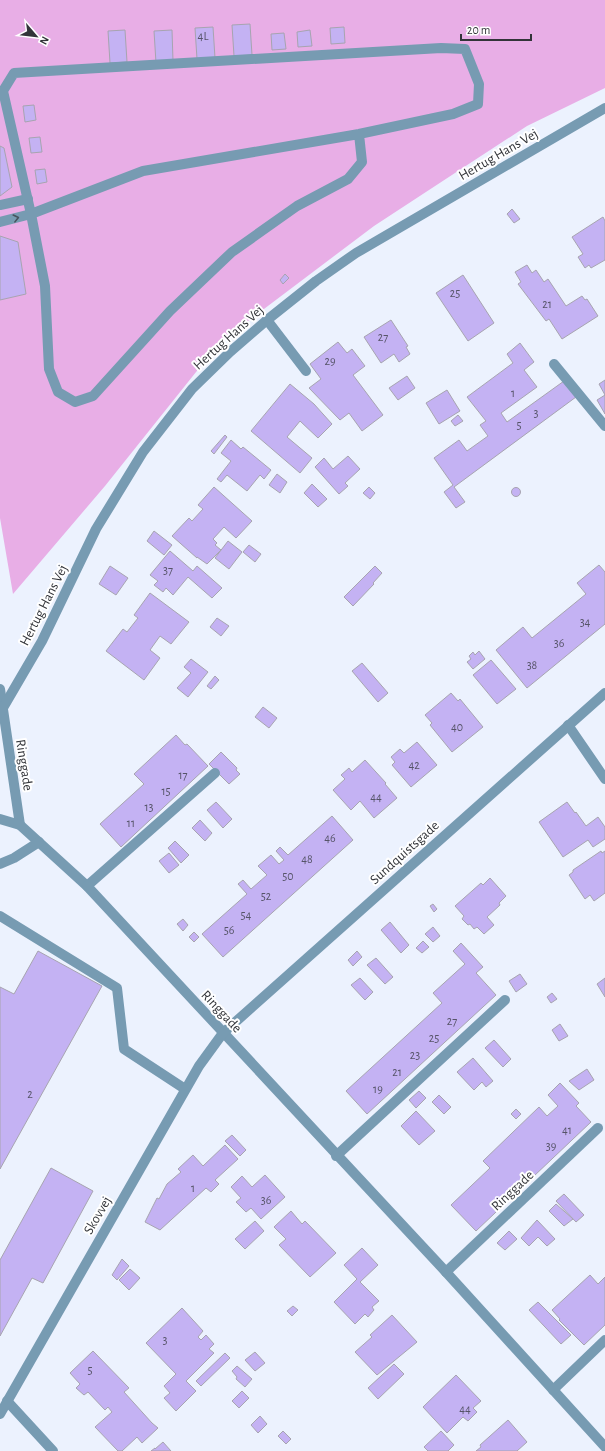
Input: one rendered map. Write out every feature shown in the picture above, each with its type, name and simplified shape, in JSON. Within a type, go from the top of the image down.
[{"type":"street","points":[[0,222],[31,214],[143,171],[360,134],[453,114],[478,104],[479,84],[465,49],[441,48],[14,73],[4,91],[28,199],[31,214],[45,286],[49,369],[58,392],[75,402],[93,396],[170,311],[232,252],[297,206],[348,179],[362,162],[360,134]]},
{"type":"street","name":"Hertug Hans Vej","points":[[1,711],[42,641],[96,529],[143,452],[192,389],[230,352],[267,320],[316,281],[356,253],[605,108]]},
{"type":"street","points":[[0,205],[28,199]]},
{"type":"street","points":[[267,320],[306,371]]},
{"type":"street","points":[[554,364],[605,426]]},
{"type":"street","name":"Ringgade","points":[[0,689],[1,711],[20,825]]},
{"type":"street","name":"Sundquistsgade","points":[[223,1033],[605,693]]},
{"type":"street","points":[[568,725],[605,779]]},
{"type":"street","points":[[86,886],[215,773]]},
{"type":"street","name":"Ringgade","points":[[0,819],[20,825],[86,886],[336,1156],[446,1272],[605,1446]]},
{"type":"street","points":[[0,864],[14,858],[39,842]]},
{"type":"street","points":[[0,916],[118,988],[124,1049],[185,1089]]},
{"type":"street","points":[[336,1156],[505,1000]]},
{"type":"street","name":"Skovvej","points":[[0,1414],[185,1089],[199,1066],[223,1033]]},
{"type":"street","name":"Ringgade","points":[[446,1272],[598,1128]]},
{"type":"street","points":[[553,1390],[605,1340]]},
{"type":"street","points":[[7,1401],[53,1451]]},
{"type":"shaded area","points":[[0,0],[605,0],[605,88],[527,126],[374,226],[220,342],[105,486],[13,594],[0,518]]},
{"type":"building","points":[[250,24],[252,55],[234,56],[232,25]]},
{"type":"building","points":[[213,27],[215,58],[197,59],[195,28]]},
{"type":"building","points":[[344,27],[345,43],[331,44],[330,28]]},
{"type":"building","points":[[125,30],[127,62],[110,63],[108,31]]},
{"type":"building","points":[[172,30],[173,61],[156,63],[154,31]]},
{"type":"building","points":[[310,30],[312,46],[298,47],[297,32]]},
{"type":"building","points":[[284,33],[286,49],[272,50],[271,34]]},
{"type":"building","points":[[34,105],[36,120],[25,122],[23,106]]},
{"type":"building","points":[[40,137],[42,152],[31,153],[29,138]]},
{"type":"building","points":[[0,146],[4,148],[12,187],[0,196]]},
{"type":"building","points":[[45,169],[47,182],[37,184],[35,170]]},
{"type":"building","points":[[512,209],[520,219],[514,223],[507,214]]},
{"type":"building","points":[[603,217],[605,221],[605,260],[591,268],[589,265],[585,268],[578,257],[583,254],[572,237]]},
{"type":"building","points":[[0,236],[18,242],[26,294],[0,300]]},
{"type":"building","points":[[527,265],[532,273],[536,270],[544,282],[548,279],[566,306],[582,296],[585,300],[587,299],[598,316],[562,339],[549,319],[546,321],[518,284],[521,282],[515,272]]},
{"type":"building","points":[[285,274],[289,278],[283,284],[280,280]]},
{"type":"building","points":[[463,275],[494,323],[468,341],[436,293]]},
{"type":"building","points":[[391,320],[408,346],[406,347],[410,354],[399,362],[394,354],[381,363],[364,337]]},
{"type":"building","points":[[338,342],[347,353],[352,349],[365,366],[353,375],[383,415],[362,431],[349,413],[340,420],[309,388],[321,379],[310,364]]},
{"type":"building","points":[[520,343],[534,362],[524,370],[537,387],[501,413],[507,422],[564,381],[576,397],[454,487],[465,502],[456,508],[444,492],[453,485],[434,458],[459,440],[467,451],[488,436],[480,425],[486,421],[467,397],[513,363],[507,354]]},
{"type":"building","points":[[407,376],[415,388],[398,400],[389,388]]},
{"type":"building","points":[[605,380],[605,395],[599,384]]},
{"type":"building","points":[[290,384],[314,404],[332,424],[318,438],[300,421],[287,437],[312,458],[300,473],[251,431]]},
{"type":"building","points":[[447,390],[460,411],[439,424],[426,403]]},
{"type":"building","points":[[605,395],[605,414],[597,400]]},
{"type":"building","points":[[458,415],[463,421],[455,426],[451,421]]},
{"type":"building","points":[[225,435],[227,437],[214,454],[211,451]]},
{"type":"building","points":[[231,440],[241,449],[243,447],[271,470],[264,479],[260,475],[247,491],[227,475],[221,482],[217,479],[231,461],[221,453]]},
{"type":"building","points":[[348,456],[360,469],[345,483],[348,486],[339,494],[315,467],[324,458],[333,469]]},
{"type":"building","points":[[277,474],[287,482],[280,493],[269,485]]},
{"type":"building","points":[[312,484],[327,499],[318,507],[304,493]]},
{"type":"building","points":[[214,487],[252,521],[236,538],[224,527],[213,539],[217,543],[215,545],[221,550],[207,564],[197,558],[172,536],[189,518],[192,521],[203,509],[198,505]]},
{"type":"building","points":[[369,487],[375,493],[370,499],[363,493]]},
{"type":"building","points":[[516,487],[521,492],[516,497],[511,492]]},
{"type":"building","points":[[154,531],[172,545],[164,555],[147,541]]},
{"type":"building","points":[[228,541],[242,552],[229,569],[215,558]]},
{"type":"building","points":[[249,545],[261,554],[255,562],[243,552]]},
{"type":"building","points":[[170,551],[193,571],[197,566],[222,588],[212,598],[188,577],[173,595],[166,588],[163,592],[154,585],[158,581],[150,575]]},
{"type":"building","points":[[599,565],[605,572],[605,624],[527,688],[496,650],[523,627],[532,638],[586,594],[577,583]]},
{"type":"building","points":[[110,566],[128,578],[116,595],[99,584]]},
{"type":"building","points":[[375,566],[382,573],[373,583],[374,584],[353,606],[344,597]]},
{"type":"building","points":[[150,593],[189,622],[171,644],[160,636],[150,650],[160,658],[144,680],[106,651],[123,629],[127,632],[138,618],[134,615]]},
{"type":"building","points":[[217,618],[229,626],[221,636],[210,627]]},
{"type":"building","points":[[479,651],[485,659],[473,669],[467,662],[471,659],[469,656],[473,652],[475,655]]},
{"type":"building","points":[[191,659],[208,672],[188,697],[177,688],[191,673],[184,667]]},
{"type":"building","points":[[491,660],[516,689],[497,704],[473,675]]},
{"type":"building","points":[[362,663],[388,693],[378,702],[352,671]]},
{"type":"building","points":[[215,676],[219,680],[211,689],[207,686]]},
{"type":"building","points":[[451,693],[458,701],[460,699],[483,727],[452,752],[430,725],[432,723],[425,715]]},
{"type":"building","points":[[263,707],[277,718],[269,728],[255,717]]},
{"type":"building","points":[[176,735],[208,766],[121,847],[100,824],[144,784],[134,774]]},
{"type":"building","points":[[417,742],[437,765],[411,787],[392,765],[395,762],[391,757],[400,749],[404,753]]},
{"type":"building","points":[[221,752],[237,768],[236,770],[240,774],[229,784],[209,764]]},
{"type":"building","points":[[365,760],[386,783],[385,784],[397,798],[374,818],[360,801],[351,810],[333,790],[345,779],[341,775],[349,768],[352,772]]},
{"type":"building","points":[[216,802],[232,819],[223,828],[207,810]]},
{"type":"building","points":[[567,802],[586,826],[598,817],[605,827],[605,839],[593,847],[588,840],[563,857],[539,822]]},
{"type":"building","points":[[332,816],[353,840],[223,957],[202,934],[247,894],[238,884],[243,880],[251,889],[267,875],[258,866],[271,855],[279,864],[284,860],[276,851],[280,847],[288,855]]},
{"type":"building","points":[[200,820],[212,833],[205,841],[192,828]]},
{"type":"building","points":[[175,841],[189,855],[181,863],[168,848]]},
{"type":"building","points":[[601,851],[602,853],[605,851],[605,893],[594,901],[590,895],[585,899],[569,875],[573,872],[573,870]]},
{"type":"building","points":[[169,853],[179,865],[169,873],[159,861]]},
{"type":"building","points":[[490,878],[506,896],[499,903],[500,905],[487,917],[494,925],[484,934],[477,927],[474,929],[470,924],[468,925],[462,919],[464,916],[455,906],[481,883],[483,885]]},
{"type":"building","points":[[433,904],[437,909],[434,912],[430,906]]},
{"type":"building","points":[[183,919],[188,925],[183,931],[177,924]]},
{"type":"building","points":[[390,922],[409,945],[401,953],[381,930]]},
{"type":"building","points":[[433,927],[440,936],[433,942],[425,934]]},
{"type":"building","points":[[194,932],[199,937],[194,942],[189,937]]},
{"type":"building","points":[[423,941],[429,947],[422,953],[416,948]]},
{"type":"building","points":[[461,943],[483,967],[476,973],[496,995],[367,1114],[346,1091],[442,1003],[433,993],[465,964],[453,951]]},
{"type":"building","points":[[38,951],[102,986],[0,1169],[0,987],[14,994]]},
{"type":"building","points":[[357,951],[362,957],[353,966],[348,960]]},
{"type":"building","points":[[376,958],[393,977],[385,984],[367,965]]},
{"type":"building","points":[[520,974],[527,984],[516,992],[509,981]]},
{"type":"building","points":[[360,978],[373,992],[365,1000],[351,985]]},
{"type":"building","points":[[605,978],[605,997],[597,984]]},
{"type":"building","points":[[552,993],[557,999],[551,1003],[547,997]]},
{"type":"building","points":[[560,1024],[568,1036],[559,1041],[552,1030]]},
{"type":"building","points":[[494,1040],[511,1059],[503,1067],[485,1048]]},
{"type":"building","points":[[473,1058],[493,1081],[486,1087],[482,1082],[474,1090],[457,1072]]},
{"type":"building","points":[[587,1069],[594,1080],[579,1090],[569,1081]]},
{"type":"building","points":[[560,1083],[579,1103],[576,1106],[591,1122],[476,1231],[451,1205],[490,1168],[483,1161],[539,1107],[547,1116],[558,1106],[548,1095]]},
{"type":"building","points":[[419,1091],[426,1098],[416,1108],[409,1100]]},
{"type":"building","points":[[439,1095],[451,1107],[444,1114],[432,1102]]},
{"type":"building","points":[[516,1109],[521,1114],[516,1119],[511,1114]]},
{"type":"building","points":[[416,1111],[435,1131],[419,1145],[401,1126]]},
{"type":"building","points":[[232,1135],[246,1150],[240,1156],[225,1141]]},
{"type":"building","points":[[225,1145],[238,1159],[215,1180],[219,1184],[211,1192],[206,1188],[160,1230],[145,1222],[157,1198],[159,1199],[167,1184],[181,1172],[178,1169],[193,1155],[203,1166]]},
{"type":"building","points":[[51,1168],[93,1191],[43,1283],[32,1278],[0,1336],[0,1260]]},
{"type":"building","points":[[265,1175],[285,1197],[261,1219],[251,1208],[246,1212],[236,1202],[241,1198],[231,1187],[242,1176],[252,1187]]},
{"type":"building","points":[[564,1194],[584,1215],[576,1222],[556,1201]]},
{"type":"building","points":[[556,1204],[573,1219],[564,1226],[549,1211]]},
{"type":"building","points":[[291,1211],[302,1224],[305,1221],[336,1253],[310,1277],[279,1245],[286,1239],[274,1227]]},
{"type":"building","points":[[537,1220],[555,1239],[547,1246],[538,1237],[529,1246],[521,1238]]},
{"type":"building","points":[[255,1221],[264,1231],[245,1249],[235,1239]]},
{"type":"building","points":[[509,1231],[517,1239],[505,1250],[497,1243]]},
{"type":"building","points":[[362,1248],[378,1265],[360,1282],[379,1301],[372,1307],[374,1310],[368,1317],[365,1314],[355,1324],[334,1302],[357,1279],[344,1265]]},
{"type":"building","points":[[122,1259],[129,1266],[117,1280],[112,1275]]},
{"type":"building","points":[[130,1269],[140,1278],[129,1290],[119,1280]]},
{"type":"building","points":[[590,1275],[598,1284],[605,1277],[605,1325],[584,1345],[559,1320],[560,1319],[552,1310]]},
{"type":"building","points":[[538,1302],[571,1335],[561,1344],[529,1310]]},
{"type":"building","points":[[293,1306],[298,1310],[292,1316],[287,1311]]},
{"type":"building","points":[[182,1308],[203,1331],[198,1337],[201,1340],[206,1335],[214,1344],[209,1349],[214,1353],[186,1381],[196,1391],[176,1411],[164,1398],[170,1393],[164,1386],[176,1374],[146,1343]]},
{"type":"building","points":[[392,1315],[417,1342],[377,1375],[355,1352],[372,1337],[370,1335]]},
{"type":"building","points":[[93,1351],[129,1388],[124,1392],[158,1428],[142,1443],[137,1437],[122,1451],[118,1451],[95,1427],[112,1412],[108,1407],[105,1410],[88,1392],[84,1395],[76,1388],[80,1384],[70,1373]]},
{"type":"building","points":[[255,1352],[265,1363],[255,1371],[245,1360]]},
{"type":"building","points":[[225,1353],[230,1358],[201,1386],[196,1381]]},
{"type":"building","points":[[394,1364],[404,1374],[378,1399],[368,1388]]},
{"type":"building","points":[[237,1366],[252,1379],[245,1387],[236,1379],[237,1377],[232,1371]]},
{"type":"building","points":[[456,1375],[481,1401],[473,1408],[477,1412],[468,1421],[463,1417],[447,1433],[423,1407]]},
{"type":"building","points":[[242,1391],[249,1398],[239,1408],[232,1401]]},
{"type":"building","points":[[260,1416],[267,1424],[258,1433],[251,1425]]},
{"type":"building","points":[[508,1420],[527,1442],[517,1451],[476,1451],[481,1447],[480,1445]]},
{"type":"building","points":[[283,1431],[291,1439],[286,1444],[278,1436]]},
{"type":"building","points":[[441,1431],[454,1445],[448,1451],[428,1451],[424,1447]]},
{"type":"building","points":[[163,1442],[171,1451],[151,1451],[155,1449]]}]
